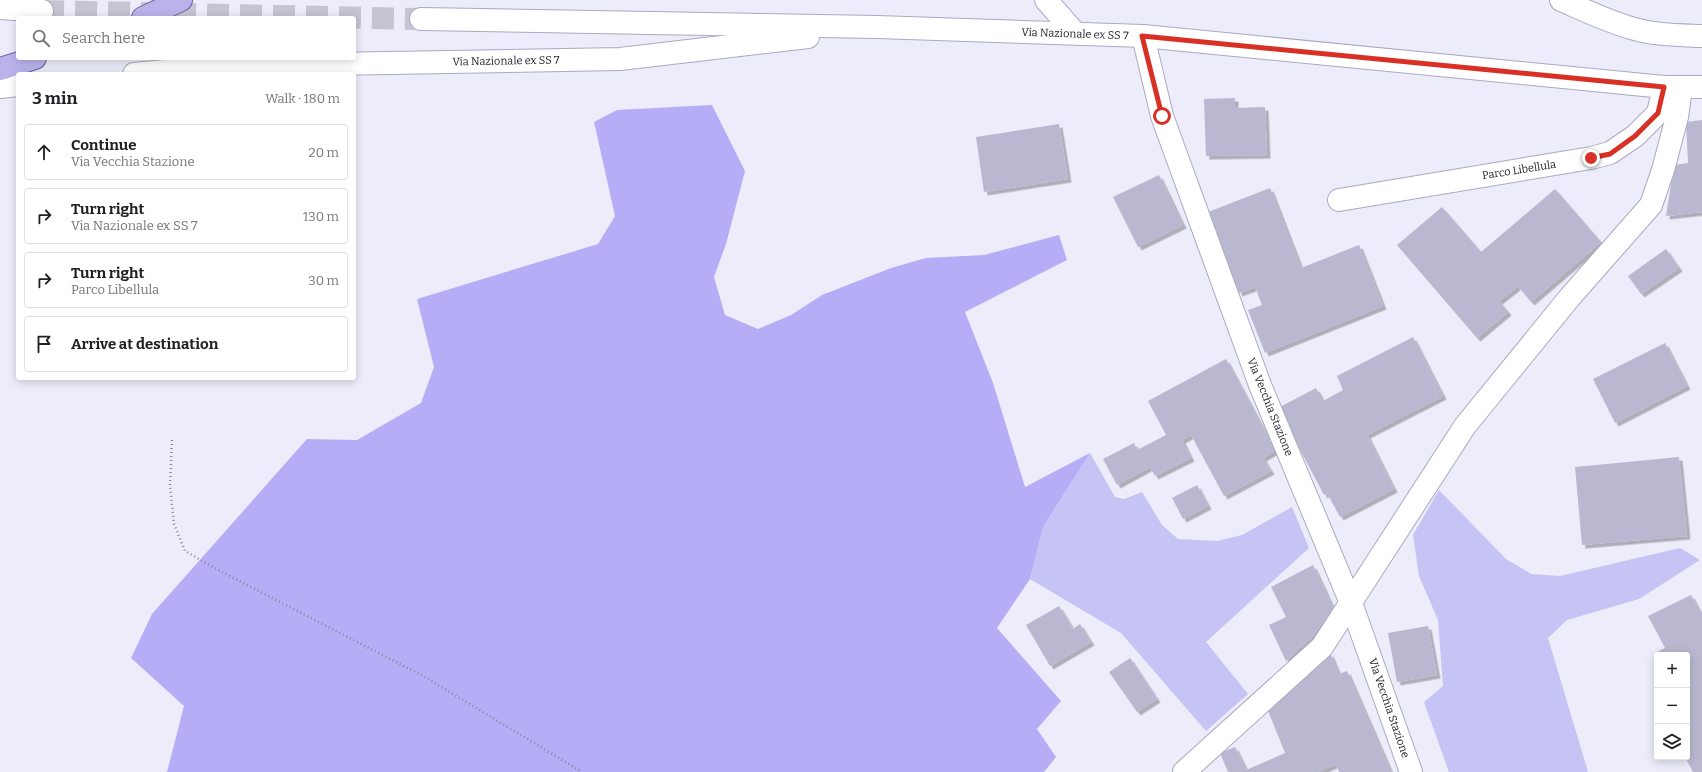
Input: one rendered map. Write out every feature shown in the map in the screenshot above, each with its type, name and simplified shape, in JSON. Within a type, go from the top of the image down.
[{"type":"main road","points":[[147,16],[181,0]]},
{"type":"main road","points":[[0,69],[29,60]]},
{"type":"street","points":[[1046,0],[1075,33]]},
{"type":"street","points":[[1561,0],[1591,14],[1631,29],[1666,35],[1702,36]]},
{"type":"street","points":[[0,8],[42,11]]},
{"type":"street","name":"Via Nazionale ex SS 7","points":[[421,19],[877,27],[1142,36],[1682,88]]},
{"type":"street","name":"Via Nazionale ex SS 7","points":[[155,72],[218,66],[620,59],[741,46],[877,27]]},
{"type":"street","name":"Via Vecchia Stazione","points":[[1142,36],[1162,116],[1260,385],[1351,603],[1411,772]]},
{"type":"street","points":[[0,87],[16,85]]},
{"type":"street","points":[[1184,772],[1322,647],[1465,426],[1570,297],[1651,205],[1663,170],[1677,117],[1682,88]]},
{"type":"street","name":"Parco Libellula","points":[[1339,200],[1610,154],[1635,136],[1682,88]]},
{"type":"path","points":[[172,440],[170,486],[174,524],[185,551],[220,571],[425,677],[582,772]]},
{"type":"shaded area","points":[[712,105],[745,171],[726,244],[714,277],[725,315],[758,329],[791,315],[822,295],[891,268],[926,258],[984,255],[1059,235],[1067,260],[965,312],[993,383],[1025,487],[1090,453],[1043,527],[1030,579],[997,628],[1061,701],[1037,729],[1056,757],[1044,772],[167,772],[184,706],[131,658],[152,614],[307,439],[357,440],[421,403],[434,367],[417,299],[598,244],[615,216],[594,122],[617,110]]},
{"type":"shaded area","points":[[1090,453],[1115,497],[1124,499],[1142,492],[1162,525],[1178,539],[1217,541],[1242,535],[1292,507],[1309,548],[1206,642],[1248,694],[1206,731],[1121,633],[1030,579],[1043,527]]},
{"type":"shaded area","points":[[1439,490],[1506,559],[1531,574],[1560,576],[1680,548],[1700,560],[1639,599],[1567,620],[1548,638],[1588,772],[1449,772],[1424,702],[1443,686],[1438,620],[1419,576],[1413,535]]},
{"type":"building","points":[[1235,98],[1235,108],[1265,107],[1267,155],[1206,156],[1204,99]]},
{"type":"building","points":[[1702,120],[1702,212],[1666,216],[1674,165],[1688,163],[1686,122]]},
{"type":"building","points":[[1059,124],[1068,179],[984,192],[976,137]]},
{"type":"building","points":[[1159,175],[1183,225],[1138,247],[1113,197]]},
{"type":"building","points":[[1270,188],[1301,268],[1359,245],[1383,306],[1265,353],[1248,310],[1262,305],[1255,287],[1239,293],[1208,212]]},
{"type":"building","points":[[1555,189],[1601,242],[1531,302],[1518,286],[1499,301],[1508,312],[1477,338],[1397,245],[1442,207],[1481,252]]},
{"type":"building","points":[[1666,249],[1679,268],[1641,294],[1628,276]]},
{"type":"building","points":[[1413,337],[1443,396],[1367,435],[1394,489],[1340,517],[1327,493],[1324,495],[1278,408],[1316,388],[1323,401],[1343,390],[1337,376]]},
{"type":"building","points":[[1665,343],[1687,386],[1615,423],[1593,379]]},
{"type":"building","points":[[1226,359],[1275,451],[1263,458],[1271,471],[1224,496],[1191,435],[1182,440],[1191,458],[1155,476],[1150,467],[1117,485],[1103,459],[1134,443],[1137,450],[1166,435],[1148,401]]},
{"type":"building","points":[[1679,457],[1687,536],[1582,545],[1575,467]]},
{"type":"building","points":[[1197,485],[1208,506],[1183,519],[1172,498]]},
{"type":"building","points":[[1313,565],[1333,608],[1312,637],[1286,661],[1269,625],[1286,617],[1271,587]]},
{"type":"building","points":[[1691,595],[1702,616],[1702,772],[1693,772],[1687,760],[1690,760],[1690,652],[1657,652],[1665,648],[1648,616]]},
{"type":"building","points":[[1059,606],[1073,629],[1080,624],[1091,642],[1050,666],[1026,625]]},
{"type":"building","points":[[1428,626],[1437,675],[1397,682],[1388,633]]},
{"type":"building","points":[[1330,653],[1339,674],[1347,671],[1391,772],[1339,772],[1336,764],[1318,772],[1228,772],[1220,753],[1235,747],[1246,770],[1285,753],[1266,706]]},
{"type":"building","points":[[1130,658],[1157,699],[1137,712],[1109,672]]},
{"type":"tunnel","points":[[42,11],[279,16]]},
{"type":"tunnel","points":[[356,18],[421,19]]},
{"type":"route","points":[[1162,116],[1142,36],[1664,87],[1658,113],[1635,136],[1610,154],[1591,158]]}]
